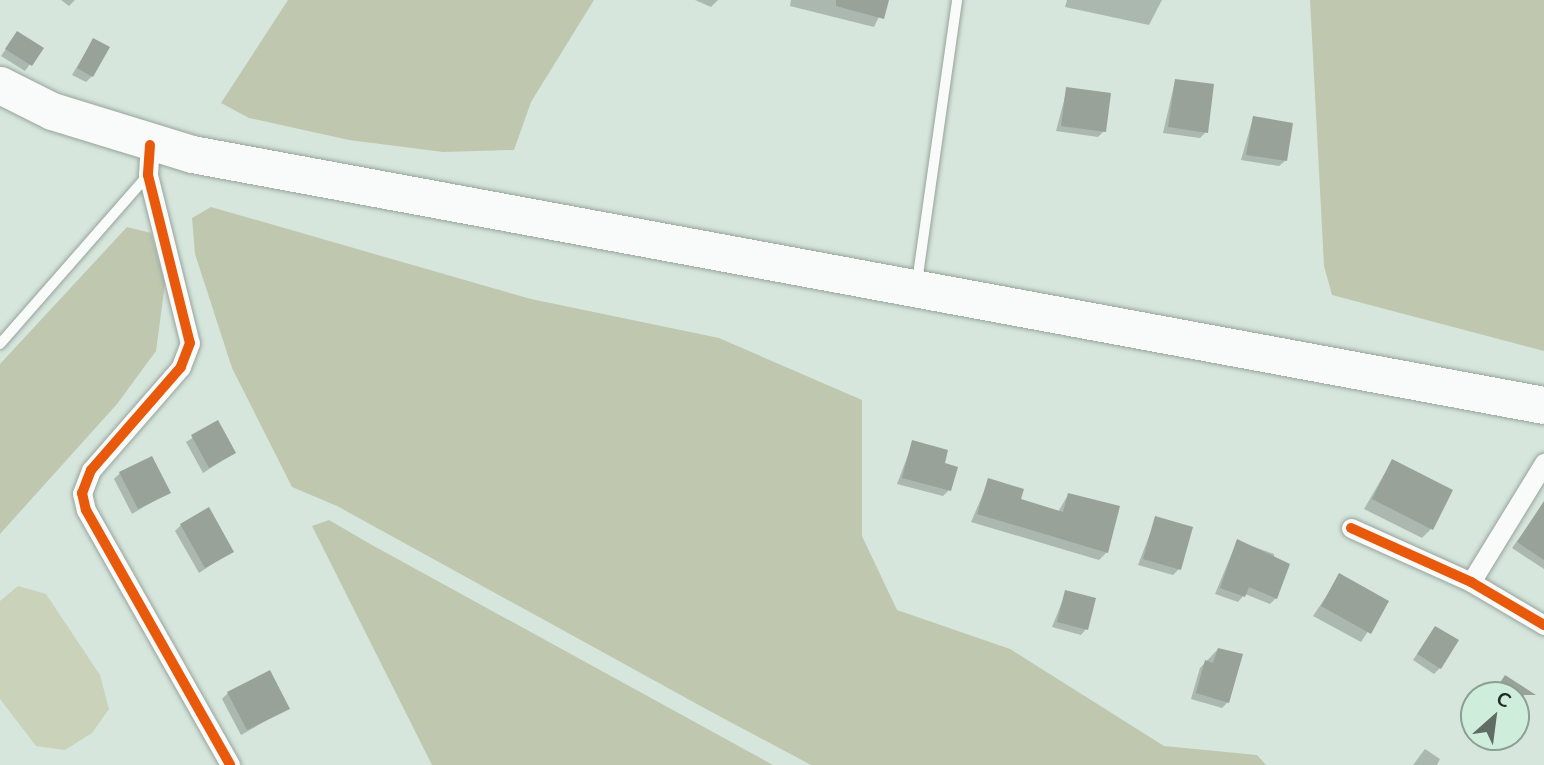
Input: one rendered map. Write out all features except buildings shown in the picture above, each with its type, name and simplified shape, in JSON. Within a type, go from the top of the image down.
[{"type":"highway","points":[[0,85],[149,160],[916,289],[1544,405]]},
{"type":"street","points":[[149,160],[190,343],[181,367],[91,470],[82,493],[86,510],[230,765]]},
{"type":"street","points":[[1471,582],[1544,463]]},
{"type":"street","points":[[1351,528],[1471,582],[1544,625]]},
{"type":"lane","points":[[916,289],[957,0]]},
{"type":"lane","points":[[0,344],[149,160]]},
{"type":"green space","points":[[288,0],[594,0],[531,102],[514,150],[443,152],[349,140],[249,118],[221,103]]},
{"type":"green space","points":[[1310,0],[1544,0],[1544,351],[1332,295],[1324,266]]},
{"type":"green space","points":[[211,207],[531,299],[719,338],[862,400],[862,536],[897,610],[1010,649],[1164,746],[1257,755],[1266,765],[811,765],[337,506],[292,487],[232,368],[195,254],[192,218]]},
{"type":"green space","points":[[127,227],[151,233],[165,284],[156,351],[117,404],[0,534],[0,364]]},
{"type":"green space","points":[[329,520],[773,765],[432,765],[312,526]]},
{"type":"green space","points":[[18,586],[46,594],[100,675],[109,709],[92,733],[65,750],[36,746],[0,699],[0,601]]},
{"type":"cycle path","points":[[150,145],[148,175],[190,343],[181,367],[91,470],[82,493],[86,510],[230,765]]},
{"type":"cycle path","points":[[1351,528],[1471,582],[1544,625]]}]
